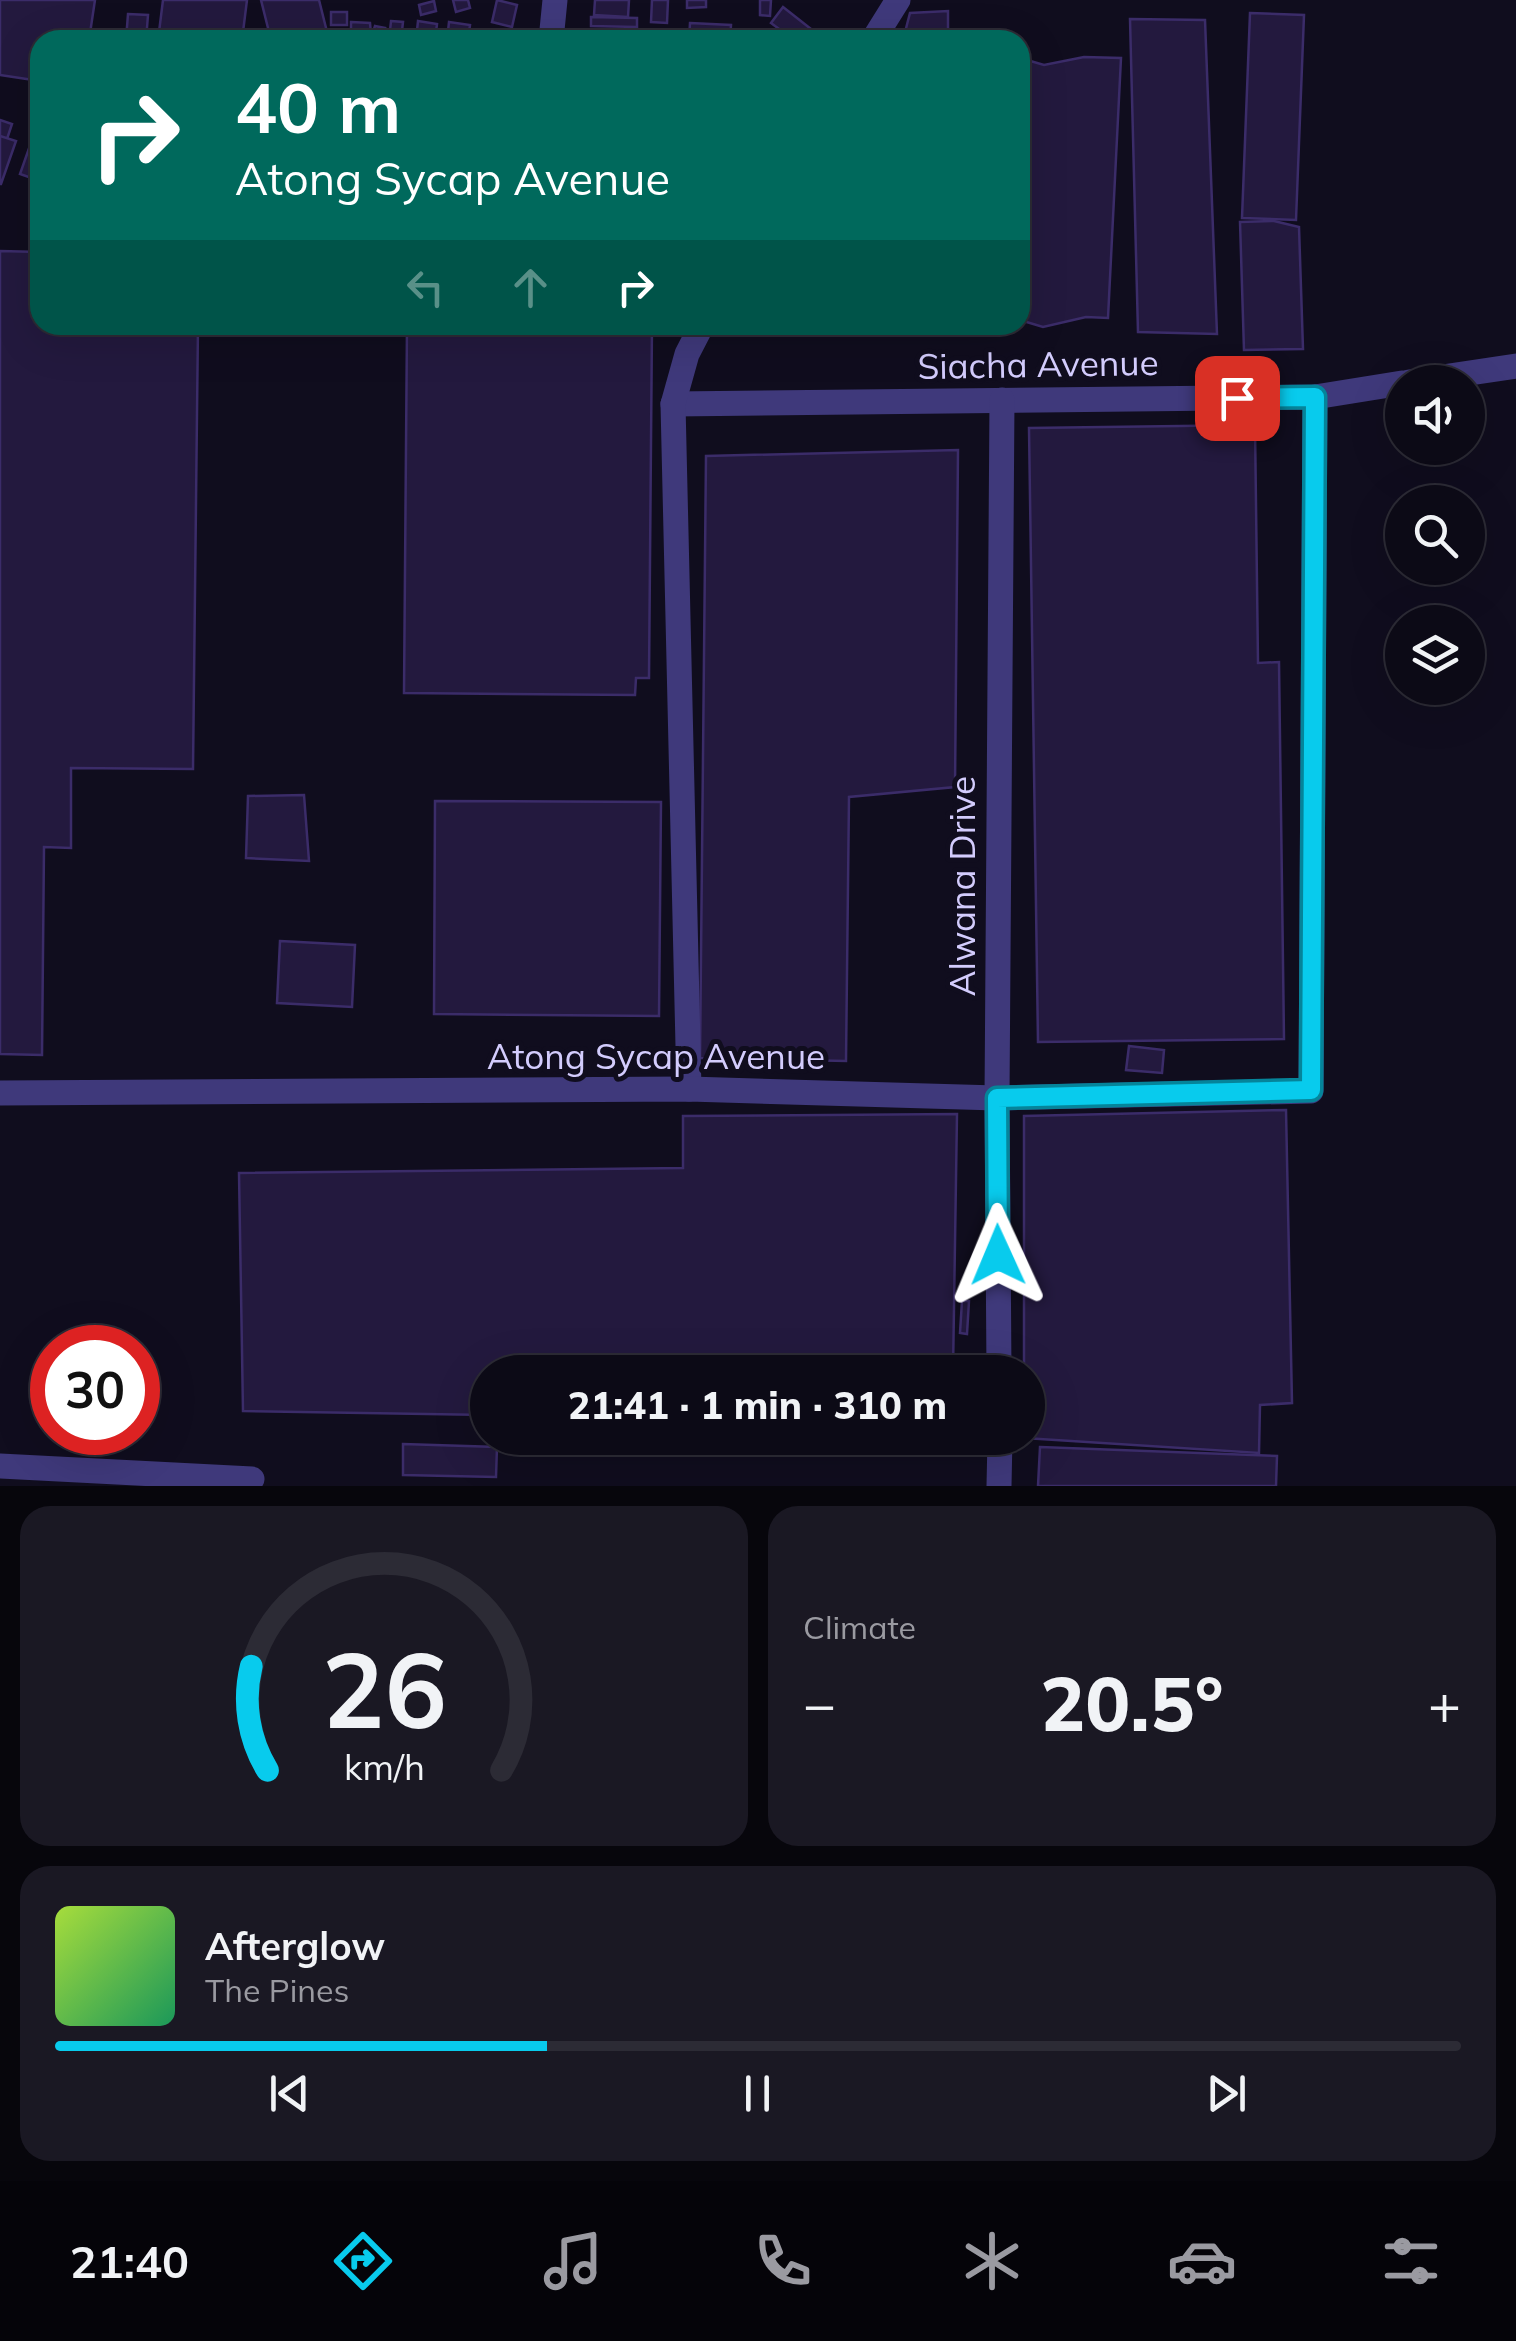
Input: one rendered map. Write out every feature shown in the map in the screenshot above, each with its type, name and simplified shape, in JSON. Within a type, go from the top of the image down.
[{"type":"street","points":[[552,30],[555,0]]},
{"type":"street","points":[[878,30],[898,0]]},
{"type":"street","points":[[690,1089],[673,404],[687,354],[697,335]]},
{"type":"street","name":"Siacha Avenue","points":[[1485,371],[1516,366]]},
{"type":"street","name":"Siacha Avenue","points":[[673,404],[1315,397],[1385,386]]},
{"type":"street","name":"Atong Sycap Avenue","points":[[0,1094],[690,1089],[997,1098],[1311,1090],[1315,397]]},
{"type":"street","name":"Alwana Drive","points":[[999,1355],[1002,400]]},
{"type":"street","points":[[999,1486],[1000,1455]]},
{"type":"street","points":[[0,1466],[252,1479]]},
{"type":"building","points":[[0,0],[95,0],[90,30],[30,30],[30,80],[0,75]]},
{"type":"building","points":[[163,0],[247,0],[243,30],[159,30]]},
{"type":"building","points":[[261,0],[319,0],[326,30],[268,30]]},
{"type":"building","points":[[453,0],[468,0],[470,8],[456,12]]},
{"type":"building","points":[[497,0],[517,5],[512,27],[492,22]]},
{"type":"building","points":[[595,0],[629,0],[628,17],[594,15]]},
{"type":"building","points":[[652,0],[668,0],[667,23],[651,22]]},
{"type":"building","points":[[687,0],[706,0],[706,7],[687,8]]},
{"type":"building","points":[[760,0],[771,0],[770,16],[760,15]]},
{"type":"building","points":[[434,1],[436,11],[421,15],[419,5]]},
{"type":"building","points":[[783,7],[811,29],[780,30],[771,23]]},
{"type":"building","points":[[948,11],[948,30],[906,30],[910,13]]},
{"type":"building","points":[[331,12],[347,12],[347,25],[331,25]]},
{"type":"building","points":[[1250,13],[1304,15],[1296,220],[1242,218]]},
{"type":"building","points":[[128,14],[148,15],[147,30],[127,30]]},
{"type":"building","points":[[591,17],[637,18],[637,27],[591,26]]},
{"type":"building","points":[[1130,19],[1205,20],[1217,334],[1138,332]]},
{"type":"building","points":[[391,21],[403,22],[402,30],[390,30]]},
{"type":"building","points":[[418,21],[437,24],[436,30],[417,30]]},
{"type":"building","points":[[351,22],[370,23],[371,30],[351,30]]},
{"type":"building","points":[[449,22],[470,25],[469,30],[448,30]]},
{"type":"building","points":[[690,23],[731,25],[731,30],[690,30]]},
{"type":"building","points":[[1084,57],[1121,58],[1108,318],[1086,317],[1043,327],[1030,323],[1030,61],[1044,65]]},
{"type":"building","points":[[0,120],[12,124],[0,160]]},
{"type":"building","points":[[0,136],[16,141],[1,184],[0,184]]},
{"type":"building","points":[[30,146],[30,178],[20,174]]},
{"type":"building","points":[[1274,221],[1299,227],[1303,349],[1244,350],[1240,222]]},
{"type":"building","points":[[0,251],[30,252],[30,335],[198,335],[193,769],[71,768],[71,848],[44,847],[42,1055],[0,1054]]},
{"type":"building","points":[[407,335],[652,335],[649,678],[636,678],[635,695],[404,693]]},
{"type":"building","points":[[1255,425],[1258,663],[1279,662],[1284,1039],[1038,1042],[1029,428]]},
{"type":"building","points":[[958,450],[955,787],[849,797],[846,1061],[700,1058],[706,456]]},
{"type":"building","points":[[304,795],[309,861],[246,858],[248,796]]},
{"type":"building","points":[[435,801],[661,802],[659,1016],[434,1014]]},
{"type":"building","points":[[280,941],[355,945],[352,1007],[277,1003]]},
{"type":"building","points":[[1129,1046],[1164,1050],[1162,1073],[1126,1070]]},
{"type":"building","points":[[1286,1110],[1292,1403],[1260,1405],[1259,1453],[1045,1439],[1045,1355],[1024,1355],[1024,1116]]},
{"type":"building","points":[[957,1114],[953,1355],[470,1355],[470,1415],[243,1411],[239,1173],[683,1168],[683,1116]]},
{"type":"building","points":[[962,1301],[969,1301],[967,1334],[960,1333]]},
{"type":"building","points":[[403,1444],[470,1446],[470,1455],[497,1455],[496,1477],[403,1475]]},
{"type":"building","points":[[1045,1447],[1277,1456],[1276,1486],[1038,1486],[1040,1455],[1045,1455]]},
{"type":"route","points":[[998,1255],[997,1098],[1311,1090],[1315,397],[1237,398]]}]
